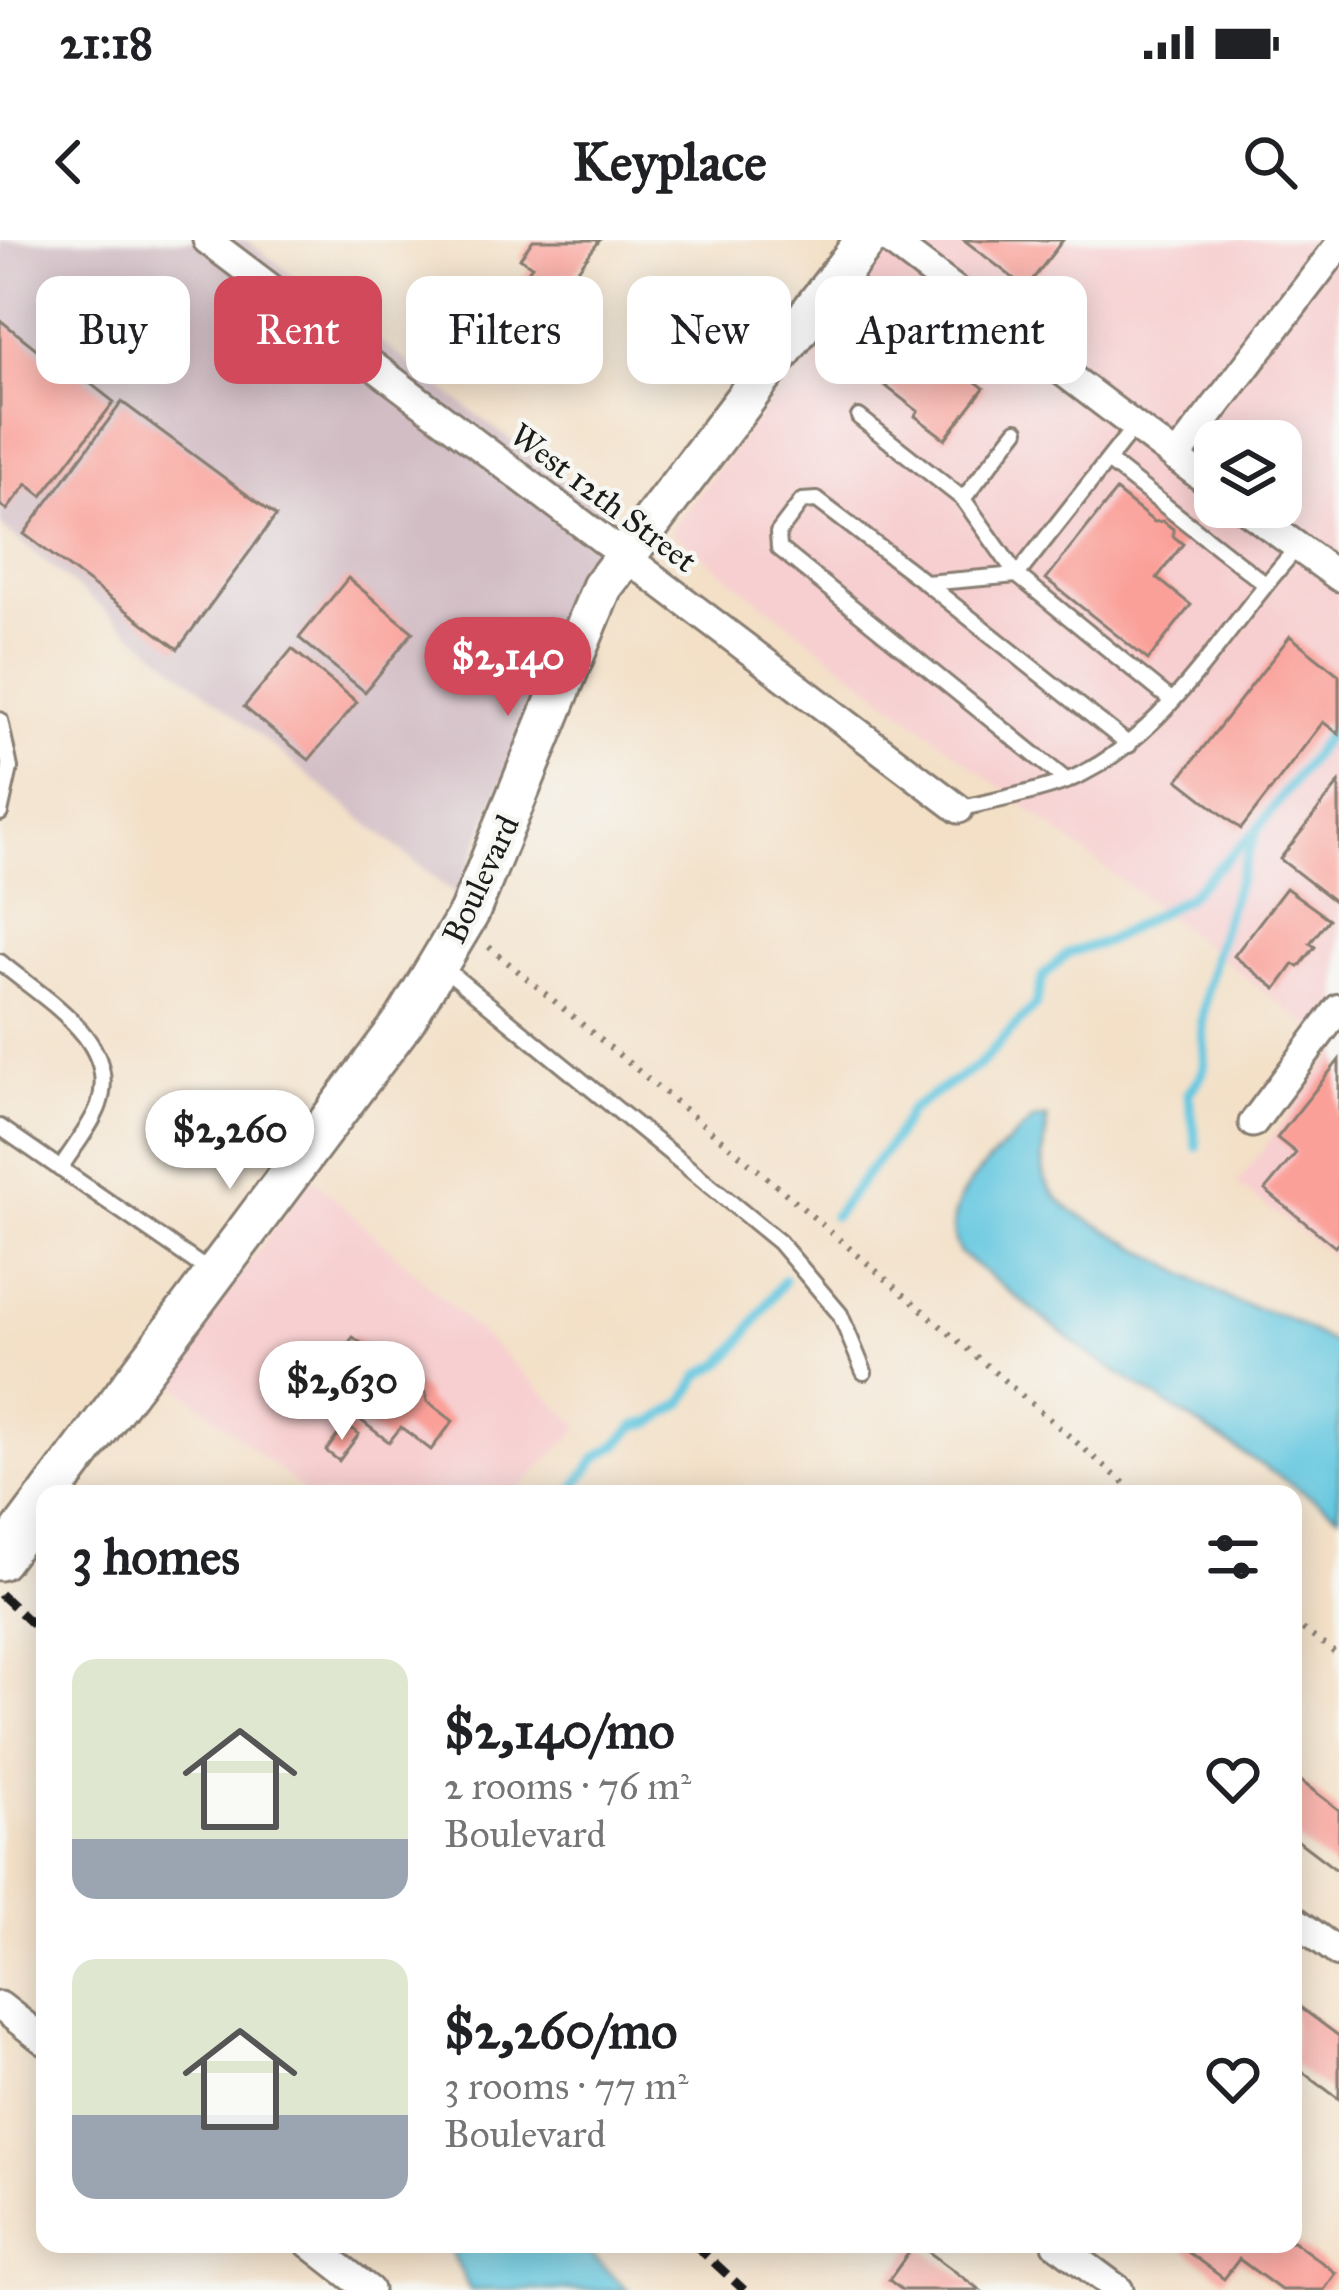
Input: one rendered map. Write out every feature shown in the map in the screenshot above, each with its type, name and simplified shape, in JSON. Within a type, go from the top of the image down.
[{"type":"main road","name":"Boulevard","points":[[56,1485],[377,1058],[440,964],[463,925],[602,587],[866,240]]},
{"type":"main road","name":"Boulevard","points":[[0,1560],[36,1512]]},
{"type":"street","name":"West 12th Street","points":[[207,240],[959,808]]},
{"type":"street","points":[[889,240],[1194,471]]},
{"type":"street","points":[[1176,458],[1339,244]]},
{"type":"street","points":[[1271,528],[1339,578]]},
{"type":"street","points":[[1253,1123],[1339,1008]]},
{"type":"street","points":[[1302,1926],[1339,1953]]},
{"type":"street","points":[[0,2006],[36,2034]]},
{"type":"street","points":[[322,2253],[369,2290]]},
{"type":"street","points":[[1069,2253],[1119,2290]]},
{"type":"lane","points":[[859,416],[963,499],[1018,575],[1172,700]]},
{"type":"lane","points":[[926,583],[1018,575],[1134,427]]},
{"type":"lane","points":[[963,499],[1017,430]]},
{"type":"lane","points":[[1108,461],[1265,584]]},
{"type":"lane","points":[[1067,781],[779,548],[778,533],[802,501],[817,500],[1129,745]]},
{"type":"lane","points":[[959,808],[1067,781],[1129,745],[1298,548]]},
{"type":"lane","points":[[0,720],[10,767],[0,813]]},
{"type":"lane","points":[[0,962],[90,1039],[103,1070],[99,1105],[60,1169]]},
{"type":"lane","points":[[440,964],[779,1242],[840,1314],[864,1372]]},
{"type":"lane","points":[[0,1126],[214,1275]]},
{"type":"path","points":[[463,925],[1126,1485]]},
{"type":"path","points":[[1302,1629],[1339,1656]]},
{"type":"shaded area","points":[[0,240],[246,240],[294,276],[214,276],[214,384],[382,384],[382,343],[406,361],[406,384],[436,384],[621,524],[575,596],[457,896],[0,525]]},
{"type":"shaded area","points":[[894,240],[1339,240],[1339,1261],[1237,1184],[1338,1049],[670,531],[783,384],[791,384],[791,374],[815,343],[815,384],[1087,384],[1087,276],[866,276]]},
{"type":"shaded area","points":[[312,1177],[581,1427],[523,1485],[296,1485],[166,1376]]},
{"type":"water","points":[[1047,1118],[1045,1178],[1071,1210],[1235,1302],[1285,1317],[1339,1347],[1339,1515],[1302,1491],[1302,1485],[1292,1485],[1089,1354],[960,1253],[953,1234],[962,1196],[1034,1119]]},
{"type":"water","points":[[452,2253],[589,2253],[628,2290],[470,2290]]},
{"type":"building","points":[[533,240],[600,240],[573,276],[524,276],[532,266],[520,258]]},
{"type":"building","points":[[964,240],[1063,240],[1035,276],[1010,276]]},
{"type":"building","points":[[0,320],[36,349],[36,384],[91,384],[114,402],[42,496],[27,484],[7,510],[0,505]]},
{"type":"building","points":[[883,384],[979,384],[984,388],[945,439],[915,416],[918,411]]},
{"type":"building","points":[[122,402],[276,516],[178,649],[24,534]]},
{"type":"building","points":[[1116,491],[1154,522],[1163,521],[1183,544],[1157,578],[1191,605],[1148,660],[1046,579]]},
{"type":"building","points":[[348,578],[413,632],[365,692],[299,638]]},
{"type":"building","points":[[1290,636],[1339,675],[1339,734],[1323,722],[1241,829],[1178,780]]},
{"type":"building","points":[[292,649],[357,702],[309,760],[244,707]]},
{"type":"building","points":[[1339,783],[1339,905],[1280,859]]},
{"type":"building","points":[[1286,888],[1329,919],[1310,943],[1315,947],[1299,967],[1294,964],[1276,989],[1234,956]]},
{"type":"building","points":[[1339,1060],[1339,1242],[1335,1247],[1265,1190],[1296,1153],[1277,1138]]},
{"type":"building","points":[[353,1337],[426,1393],[427,1401],[453,1421],[431,1450],[401,1427],[389,1442],[316,1386]]},
{"type":"building","points":[[346,1424],[359,1434],[339,1461],[326,1451]]},
{"type":"building","points":[[1302,1782],[1339,1810],[1339,1872],[1302,1844]]},
{"type":"building","points":[[1302,2009],[1339,2036],[1339,2099],[1302,2072]]},
{"type":"building","points":[[1302,2248],[1336,2273],[1324,2290],[1281,2290],[1239,2259],[1224,2279],[1189,2253],[1302,2253]]},
{"type":"building","points":[[908,2253],[930,2253],[980,2290],[902,2290],[889,2280]]},
{"type":"waterway","points":[[834,1216],[894,1139],[910,1110],[979,1065],[1036,1004],[1043,976],[1068,953],[1105,942],[1186,898],[1257,830],[1339,720]]},
{"type":"waterway","points":[[1197,1147],[1188,1093],[1204,1065],[1206,992],[1255,835]]},
{"type":"waterway","points":[[577,1485],[596,1458],[635,1426],[653,1422],[683,1403],[700,1375],[722,1363],[738,1346],[784,1280]]},
{"type":"railway","points":[[0,1594],[36,1628]]},
{"type":"railway","points":[[704,2253],[744,2290]]}]
